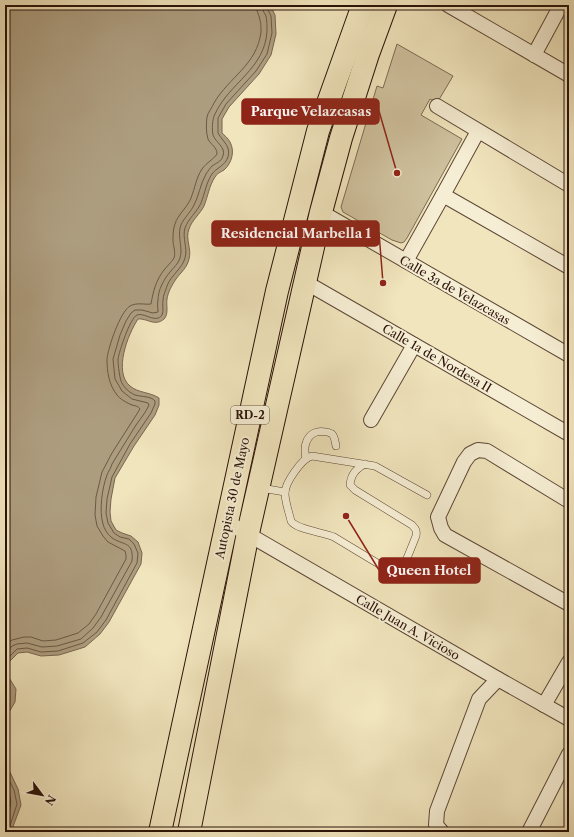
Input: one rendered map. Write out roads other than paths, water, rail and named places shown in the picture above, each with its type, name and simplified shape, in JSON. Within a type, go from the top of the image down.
[{"type":"highway","name":"Autopista 30 de Mayo","points":[[160,832],[277,291],[316,139],[363,5]]},
{"type":"highway","name":"Autopista 30 de Mayo","points":[[189,832],[248,533],[321,212],[341,138],[368,54],[386,5]]},
{"type":"street","points":[[448,5],[465,10],[534,55],[569,75]]},
{"type":"street","points":[[534,55],[561,5]]},
{"type":"street","points":[[437,106],[569,185]]},
{"type":"street","points":[[406,261],[478,131]]},
{"type":"street","points":[[443,195],[569,267]]},
{"type":"street","name":"Calle 3a de Velazcasas","points":[[321,212],[569,355]]},
{"type":"street","name":"Calle 1a de Nordesa II","points":[[305,282],[569,434]]},
{"type":"street","points":[[371,420],[414,345]]},
{"type":"street","points":[[569,501],[487,451],[478,450],[470,454],[464,462],[438,517],[445,535],[569,604]]},
{"type":"street","name":"Calle Juan A. Vicioso","points":[[227,522],[569,719]]},
{"type":"street","points":[[544,705],[569,662]]},
{"type":"street","points":[[442,832],[436,825],[437,811],[479,699],[498,679]]},
{"type":"street","points":[[529,832],[569,754]]},
{"type":"lane","points":[[306,459],[306,444],[314,433],[326,432],[332,435],[336,446]]},
{"type":"lane","points":[[365,464],[354,472],[350,484],[355,490],[415,528],[416,536],[401,573],[398,574],[392,572],[334,537],[293,524],[285,496],[286,488],[293,475],[306,459],[312,456],[365,464],[375,466],[427,495]]},
{"type":"lane","points":[[258,487],[285,492]]},
{"type":"water","points":[[5,5],[270,5],[275,15],[276,34],[271,55],[259,74],[229,107],[222,119],[222,133],[232,146],[232,157],[227,167],[213,180],[204,206],[190,226],[188,233],[190,252],[189,259],[169,291],[166,317],[157,322],[138,319],[130,334],[124,353],[122,363],[125,380],[133,388],[159,398],[159,405],[155,415],[115,478],[111,499],[111,521],[116,530],[131,536],[138,542],[142,553],[141,564],[109,622],[100,634],[85,647],[59,655],[41,656],[27,652],[18,653],[7,664],[8,676],[16,689],[15,702],[5,719]]},
{"type":"water","points":[[5,757],[7,766],[18,789],[21,805],[11,832],[5,832]]},
{"type":"place","name":"Parque Velazcasas","points":[[397,173]]},
{"type":"place","name":"Residencial Marbella 1","points":[[383,283]]},
{"type":"place","name":"Queen Hotel","points":[[346,516]]}]
